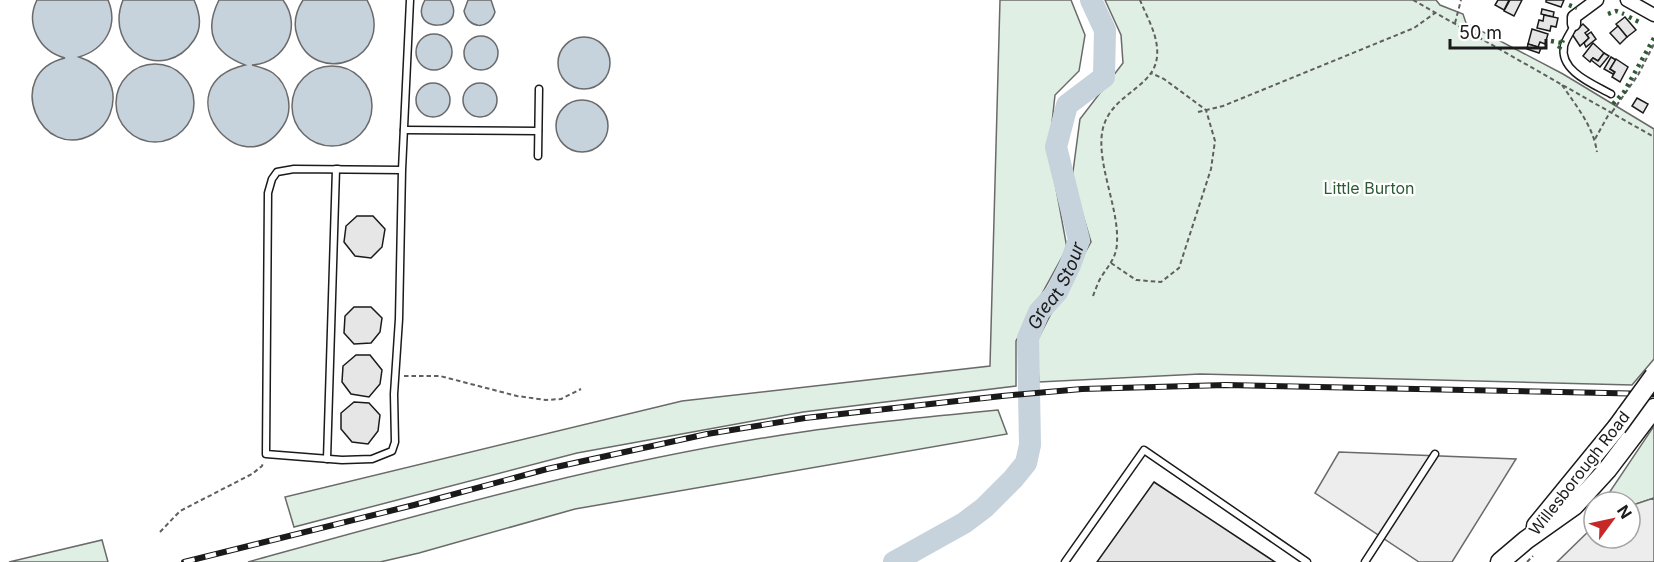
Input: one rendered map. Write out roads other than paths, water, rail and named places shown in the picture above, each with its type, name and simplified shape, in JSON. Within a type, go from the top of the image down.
[{"type":"main road","name":"Willesborough Road","points":[[1526,540],[1617,427],[1654,376]]},
{"type":"main road","name":"Willesborough Road","points":[[1500,562],[1526,540],[1574,506],[1606,470],[1654,408]]},
{"type":"street","points":[[1574,24],[1574,17],[1597,0]]},
{"type":"street","points":[[1627,0],[1654,15]]},
{"type":"lane","points":[[402,170],[294,169],[277,172],[272,179],[268,193],[266,454],[327,459],[372,459],[392,451],[395,442],[395,376],[410,0]]},
{"type":"lane","points":[[1574,24],[1563,48],[1566,60],[1580,77],[1611,94]]},
{"type":"lane","points":[[538,156],[539,89]]},
{"type":"lane","points":[[404,130],[538,131]]},
{"type":"lane","points":[[327,459],[336,169]]},
{"type":"lane","points":[[1065,562],[1144,450],[1307,562]]},
{"type":"lane","points":[[1365,562],[1435,454]]},
{"type":"waterway","name":"Great Stour","points":[[894,562],[964,523],[984,508],[1026,463],[1030,445],[1028,338],[1039,312],[1057,292],[1079,240],[1056,147],[1067,105],[1104,77],[1105,30],[1091,0]]},
{"type":"railway","points":[[184,562],[414,505],[547,469],[707,434],[805,418],[1082,389],[1226,385],[1654,394]]},
{"type":"park label","name":"Little Burton","points":[[1369,188]]}]
